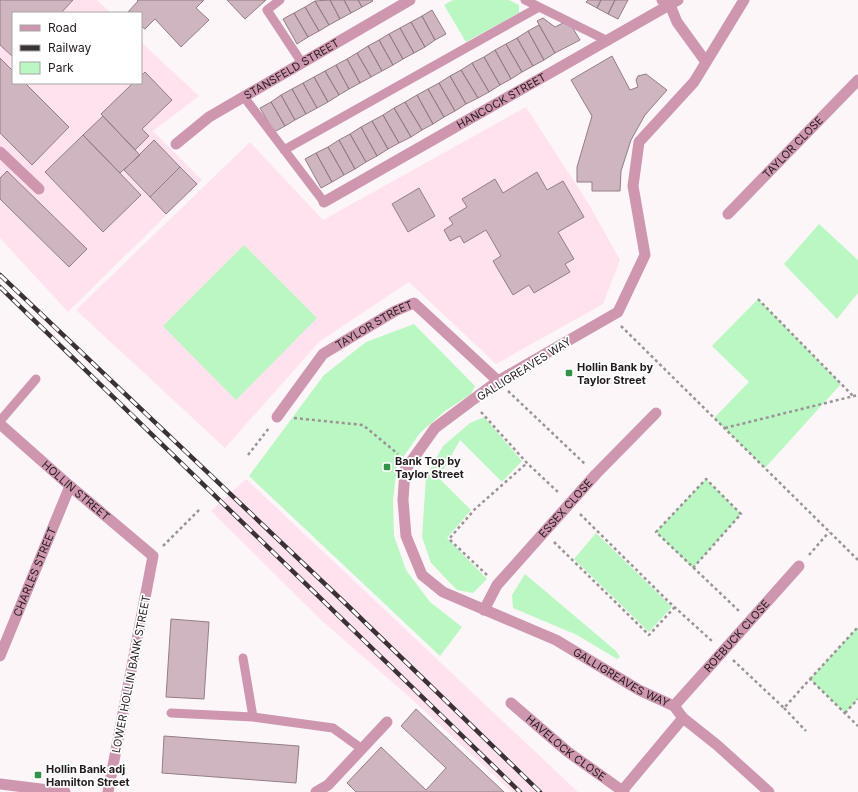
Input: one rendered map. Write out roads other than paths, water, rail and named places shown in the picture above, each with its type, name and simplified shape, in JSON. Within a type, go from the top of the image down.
[{"type":"street","name":"STANSFELD STREET","points":[[176,144],[209,117],[410,0]]},
{"type":"street","name":"GALLIGREAVES WAY","points":[[744,0],[694,82],[639,142],[633,186],[645,255],[618,312],[498,382],[435,428],[405,470],[403,500],[406,536],[422,575],[443,592],[556,640],[639,690],[674,706],[683,718],[717,745],[769,792]]},
{"type":"street","points":[[670,2],[677,22],[706,62]]},
{"type":"street","name":"HANCOCK STREET","points":[[324,202],[608,40],[670,2]]},
{"type":"street","name":"TAYLOR CLOSE","points":[[728,214],[858,80]]},
{"type":"street","points":[[0,152],[39,189]]},
{"type":"street","name":"TAYLOR STREET","points":[[278,417],[323,354],[395,311],[414,303],[498,382]]},
{"type":"street","name":"ESSEX CLOSE","points":[[484,610],[497,585],[596,474],[656,413]]},
{"type":"street","name":"HOLLIN STREET","points":[[0,423],[70,486],[153,556]]},
{"type":"street","name":"CHARLES STREET","points":[[0,656],[70,486]]},
{"type":"street","name":"LOWER HOLLIN BANK STREET","points":[[108,792],[153,556]]},
{"type":"street","name":"ROEBUCK CLOSE","points":[[674,706],[722,650],[799,566]]},
{"type":"street","name":"HAVELOCK CLOSE","points":[[511,703],[568,752],[623,791],[683,718]]},
{"type":"street","points":[[316,792],[331,789],[362,748],[387,722]]},
{"type":"street","points":[[0,784],[65,792]]},
{"type":"lane","points":[[280,0],[267,10],[302,63]]},
{"type":"lane","points":[[525,0],[608,40]]},
{"type":"lane","points":[[284,150],[539,7]]},
{"type":"lane","points":[[244,97],[324,202]]},
{"type":"lane","points":[[0,423],[36,379]]},
{"type":"lane","points":[[244,658],[253,717]]},
{"type":"lane","points":[[171,712],[253,717],[333,728],[362,748]]},
{"type":"railway","points":[[0,275],[346,604],[540,792]]},
{"type":"railway","points":[[0,287],[520,792]]},
{"type":"place","name":"Hollin Bank by Taylor Street","points":[[569,373]]},
{"type":"place","name":"Bank Top by Taylor Street","points":[[387,467]]},
{"type":"place","name":"Hollin Bank adj Hamilton Street","points":[[38,775]]}]
